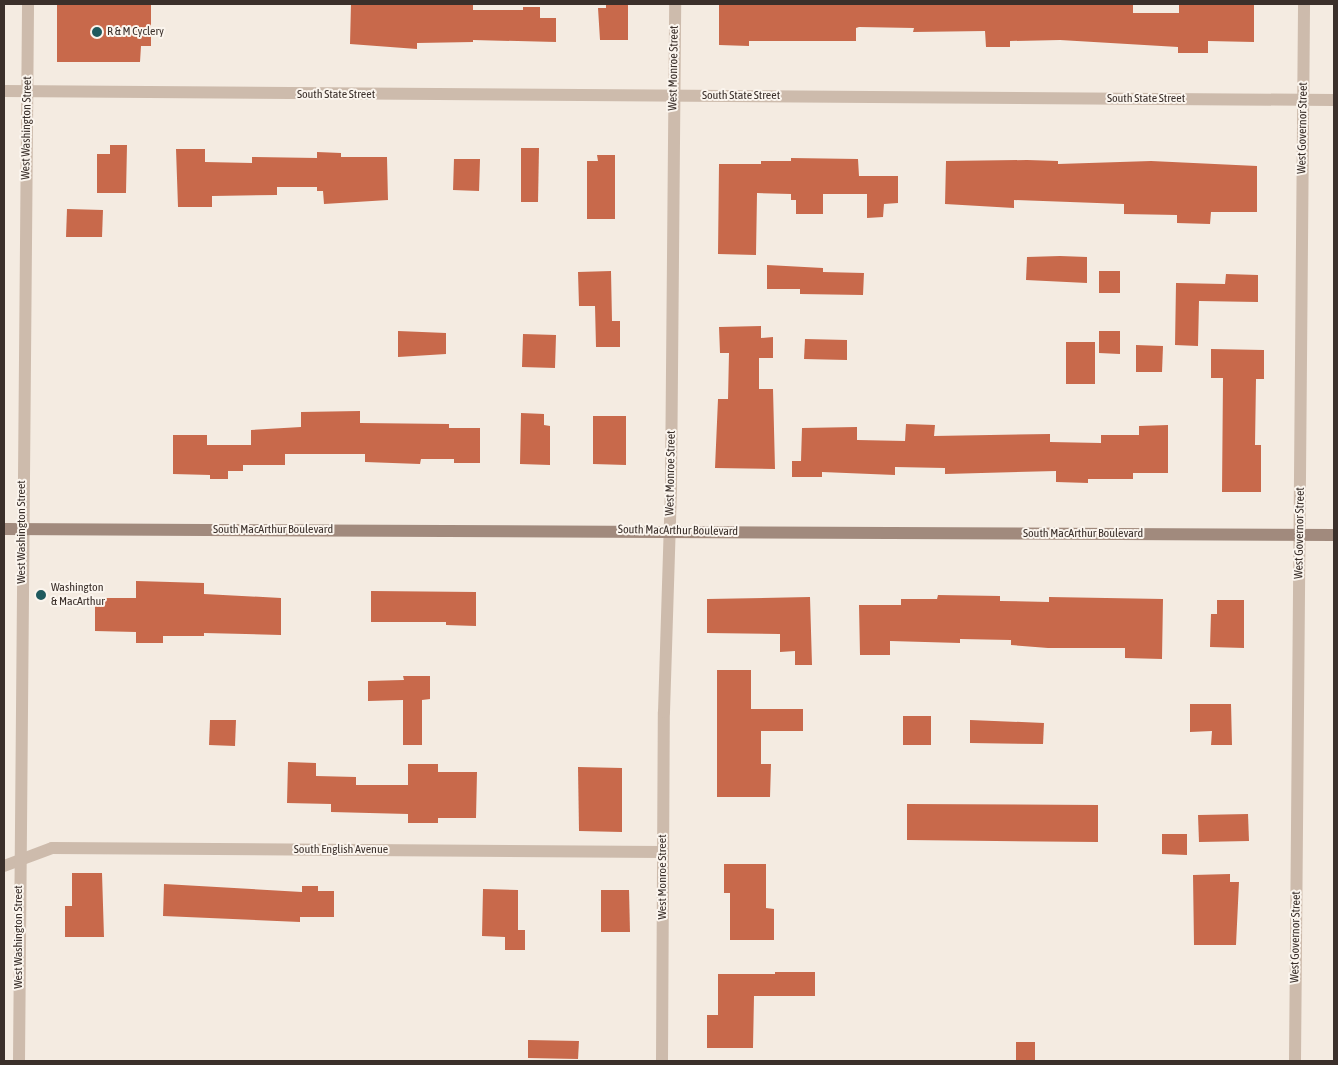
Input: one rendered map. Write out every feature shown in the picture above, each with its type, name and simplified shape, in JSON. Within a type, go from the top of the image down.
[{"type":"main road","name":"South MacArthur Boulevard","points":[[4,529],[1334,535]]},
{"type":"street","name":"West Washington Street","points":[[19,1061],[22,529],[28,4]]},
{"type":"street","name":"West Monroe Street","points":[[662,1061],[663,852],[670,531],[675,4]]},
{"type":"street","name":"West Governor Street","points":[[1295,1061],[1304,4]]},
{"type":"street","name":"South State Street","points":[[4,92],[1334,100]]},
{"type":"street","name":"South English Avenue","points":[[4,866],[20,858],[52,848],[663,852]]},
{"type":"building","points":[[57,4],[151,4],[151,46],[141,46],[140,62],[57,62]]},
{"type":"building","points":[[351,4],[473,4],[473,10],[523,10],[523,7],[540,7],[540,18],[556,18],[556,42],[473,40],[473,42],[417,43],[417,49],[350,44]]},
{"type":"building","points":[[606,4],[628,4],[628,40],[600,40],[598,8],[606,8]]},
{"type":"building","points":[[719,4],[1133,4],[1133,13],[1179,13],[1179,4],[1254,4],[1254,42],[1208,41],[1208,53],[1178,53],[1178,47],[1060,40],[1010,41],[1010,47],[986,47],[985,31],[913,32],[914,28],[859,27],[856,28],[856,41],[749,41],[749,46],[719,45]]},
{"type":"building","points":[[110,145],[127,145],[126,193],[97,193],[97,154],[110,154]]},
{"type":"building","points":[[521,148],[539,148],[538,202],[521,202]]},
{"type":"building","points":[[176,149],[205,149],[205,162],[252,163],[252,157],[317,158],[317,152],[341,153],[341,157],[387,157],[388,200],[324,204],[323,191],[317,191],[317,187],[277,187],[277,195],[212,196],[212,207],[178,207]]},
{"type":"building","points":[[597,155],[615,155],[615,219],[587,219],[587,161],[598,161]]},
{"type":"building","points":[[791,158],[858,159],[859,176],[898,176],[898,203],[884,204],[883,217],[867,218],[867,194],[823,194],[823,214],[796,214],[796,200],[791,200],[791,194],[757,193],[756,255],[718,254],[719,164],[761,164],[761,161],[791,161]]},
{"type":"building","points":[[454,159],[480,159],[479,191],[453,190]]},
{"type":"building","points":[[946,161],[1058,161],[1058,164],[1151,161],[1257,166],[1257,212],[1211,212],[1210,224],[1177,223],[1177,215],[1124,214],[1124,204],[1014,200],[1014,208],[945,204]]},
{"type":"building","points":[[67,209],[103,210],[102,237],[66,237]]},
{"type":"building","points":[[1027,257],[1087,257],[1087,283],[1026,280]]},
{"type":"building","points":[[767,265],[823,268],[823,272],[864,273],[863,295],[800,294],[800,289],[767,289]]},
{"type":"building","points":[[611,271],[612,321],[620,321],[620,347],[596,347],[595,306],[579,306],[578,272]]},
{"type":"building","points":[[1099,271],[1120,271],[1120,293],[1099,293]]},
{"type":"building","points":[[1226,274],[1258,275],[1258,302],[1199,301],[1198,346],[1175,345],[1176,283],[1225,284]]},
{"type":"building","points":[[761,326],[761,338],[773,337],[773,358],[759,358],[759,389],[773,389],[775,469],[715,468],[718,399],[728,399],[729,353],[720,353],[719,327]]},
{"type":"building","points":[[398,331],[446,333],[446,354],[398,357]]},
{"type":"building","points":[[1099,331],[1120,331],[1120,354],[1099,353]]},
{"type":"building","points":[[523,334],[556,335],[555,368],[522,367]]},
{"type":"building","points":[[805,339],[847,340],[847,360],[804,359]]},
{"type":"building","points":[[1066,342],[1095,342],[1095,384],[1066,384]]},
{"type":"building","points":[[1136,345],[1163,346],[1162,372],[1136,372]]},
{"type":"building","points":[[1211,349],[1264,350],[1264,379],[1256,379],[1255,445],[1261,445],[1261,492],[1222,492],[1223,378],[1211,378]]},
{"type":"building","points":[[360,411],[360,423],[449,424],[449,428],[480,428],[480,463],[454,463],[454,459],[421,459],[420,464],[365,462],[365,454],[285,454],[285,465],[243,465],[243,471],[228,471],[228,479],[210,479],[210,475],[173,474],[173,435],[207,435],[207,445],[251,445],[251,430],[301,427],[301,412]]},
{"type":"building","points":[[521,413],[544,414],[544,425],[550,426],[550,465],[520,464]]},
{"type":"building","points":[[593,416],[626,416],[626,465],[593,464]]},
{"type":"building","points":[[906,424],[935,425],[934,436],[1050,434],[1050,442],[1101,443],[1101,435],[1139,435],[1139,426],[1168,425],[1168,473],[1133,473],[1133,479],[1088,479],[1088,483],[1056,482],[1056,471],[945,474],[945,468],[895,467],[895,475],[822,472],[822,477],[792,477],[792,461],[801,461],[802,428],[857,427],[857,440],[905,441]]},
{"type":"building","points":[[136,581],[204,583],[204,594],[281,598],[281,635],[204,633],[204,636],[163,636],[163,643],[136,643],[136,632],[95,631],[95,598],[136,598]]},
{"type":"building","points":[[371,591],[476,592],[476,626],[446,625],[446,622],[371,622]]},
{"type":"building","points":[[938,595],[1000,596],[1000,601],[1049,602],[1049,597],[1163,599],[1162,659],[1125,658],[1125,648],[1048,648],[1011,645],[1011,640],[960,639],[960,643],[890,641],[890,655],[860,655],[859,605],[901,605],[901,599],[937,599]]},
{"type":"building","points":[[810,597],[812,665],[795,665],[795,651],[780,652],[780,634],[707,633],[707,599]]},
{"type":"building","points":[[1217,600],[1244,600],[1244,648],[1210,647],[1211,614],[1217,614]]},
{"type":"building","points":[[717,670],[751,670],[751,709],[803,709],[803,731],[761,731],[761,764],[771,764],[770,797],[717,797]]},
{"type":"building","points":[[403,676],[430,676],[430,699],[422,700],[422,745],[403,745],[403,700],[368,701],[368,681],[404,680]]},
{"type":"building","points":[[1190,704],[1231,704],[1232,745],[1211,745],[1212,731],[1190,732]]},
{"type":"building","points":[[903,716],[931,716],[931,745],[903,745]]},
{"type":"building","points":[[210,720],[236,720],[235,746],[209,745]]},
{"type":"building","points":[[970,720],[1044,723],[1043,744],[970,743]]},
{"type":"building","points":[[288,762],[316,763],[316,776],[356,777],[356,785],[408,785],[408,764],[438,764],[438,772],[477,772],[476,818],[438,818],[438,823],[408,823],[408,814],[331,812],[331,804],[287,803]]},
{"type":"building","points":[[578,767],[622,768],[622,832],[579,831]]},
{"type":"building","points":[[907,804],[1098,805],[1098,842],[907,840]]},
{"type":"building","points":[[1248,814],[1249,841],[1199,842],[1198,815]]},
{"type":"building","points":[[1162,834],[1187,834],[1187,855],[1162,854]]},
{"type":"building","points":[[724,864],[766,864],[766,908],[774,909],[774,940],[730,940],[730,893],[724,893]]},
{"type":"building","points":[[72,873],[102,873],[104,937],[65,937],[65,906],[72,906]]},
{"type":"building","points":[[1230,874],[1230,882],[1239,882],[1236,945],[1194,945],[1193,875]]},
{"type":"building","points":[[164,884],[302,892],[302,886],[318,886],[318,891],[334,891],[334,917],[300,917],[300,922],[163,916]]},
{"type":"building","points":[[483,889],[518,890],[518,930],[525,930],[525,950],[505,950],[505,937],[482,936]]},
{"type":"building","points":[[601,890],[629,890],[630,932],[601,932]]},
{"type":"building","points":[[775,972],[815,972],[815,996],[754,996],[753,1048],[707,1048],[707,1015],[718,1015],[718,974],[775,974]]},
{"type":"building","points":[[528,1040],[579,1041],[578,1059],[528,1058]]},
{"type":"building","points":[[1016,1042],[1035,1042],[1035,1061],[1016,1061]]},
{"type":"place","name":"R & M Cyclery","points":[[97,32]]},
{"type":"place","name":"Washington & MacArthur","points":[[41,595]]}]
